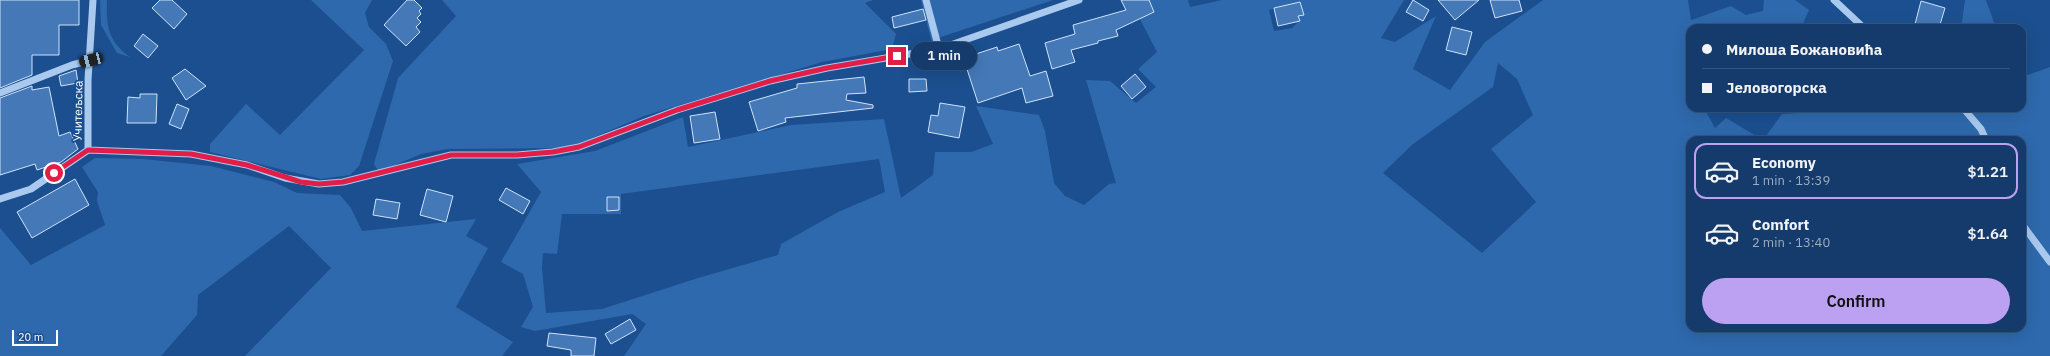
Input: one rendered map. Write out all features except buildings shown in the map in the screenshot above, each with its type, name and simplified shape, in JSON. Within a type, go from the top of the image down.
[{"type":"street","name":"Учитељска","points":[[88,150],[88,80],[91,60],[93,0]]},
{"type":"street","points":[[926,0],[939,49]]},
{"type":"street","points":[[0,199],[31,189],[88,150],[191,154],[247,165],[301,182],[333,183],[451,155],[517,155],[553,152],[579,147],[677,110],[770,81],[827,68],[939,49],[1079,0]]},
{"type":"street","points":[[1834,0],[1860,24]]},
{"type":"street","points":[[0,93],[72,65],[91,60]]},
{"type":"street","points":[[1967,112],[1982,129],[1985,136]]},
{"type":"street","points":[[2026,229],[2050,262]]},
{"type":"shaded area","points":[[100,0],[107,0],[108,25],[113,39],[117,45],[130,57],[117,53],[101,25]]},
{"type":"shaded area","points":[[311,0],[372,0],[365,13],[369,27],[386,44],[393,61],[359,166],[350,175],[321,179],[210,152],[210,144],[246,104],[280,135],[364,50]]},
{"type":"shaded area","points":[[442,0],[873,0],[865,3],[896,34],[892,49],[822,62],[644,116],[569,148],[448,149],[421,154],[379,172],[374,164],[398,78],[456,16]]},
{"type":"shaded area","points":[[921,0],[1053,0],[941,37],[932,43]]},
{"type":"shaded area","points":[[1130,0],[1188,0],[1190,7],[1222,0],[1404,0],[1381,38],[1395,42],[1436,16],[1413,69],[1450,90],[1485,42],[1543,0],[1688,0],[1691,20],[1731,6],[1746,15],[1763,11],[1764,0],[1795,0],[1809,10],[1803,24],[1686,24],[1686,112],[1706,112],[1715,128],[1726,118],[1756,136],[1686,136],[1686,332],[2026,332],[2026,136],[1766,136],[1782,114],[1814,112],[2026,112],[2026,73],[2028,75],[2050,67],[2050,356],[624,356],[646,324],[632,314],[535,331],[521,327],[533,307],[523,274],[501,262],[541,192],[517,164],[595,151],[683,117],[688,147],[791,125],[884,119],[901,198],[933,175],[935,152],[971,152],[993,144],[976,106],[1039,115],[1045,131],[1054,183],[1065,196],[1084,205],[1109,184],[1116,183],[1086,80],[1110,81],[1136,103],[1156,87],[1138,69],[1157,52]],"holes":[[[1300,2],[1303,15],[1298,16],[1299,21],[1292,28],[1274,31],[1269,10]],[[1498,63],[1517,79],[1533,115],[1491,149],[1536,202],[1482,253],[1383,173],[1413,144],[1493,87]],[[879,159],[885,192],[838,212],[781,244],[778,255],[698,278],[602,309],[546,313],[542,268],[543,253],[557,254],[562,214],[621,214],[621,194]]]},
{"type":"shaded area","points":[[1965,0],[1986,0],[1995,24],[1962,24]]},
{"type":"shaded area","points":[[95,158],[143,159],[211,166],[274,182],[297,193],[340,195],[351,208],[362,231],[476,219],[466,236],[488,248],[456,307],[513,342],[502,356],[245,356],[331,268],[289,226],[198,295],[197,315],[161,356],[0,356],[0,228],[31,265],[105,225],[97,201],[98,192],[82,167]]},
{"type":"route","points":[[54,173],[88,150],[191,154],[247,165],[301,182],[319,184],[343,182],[451,155],[517,155],[553,152],[579,147],[677,110],[770,81],[827,68],[897,56]]}]
